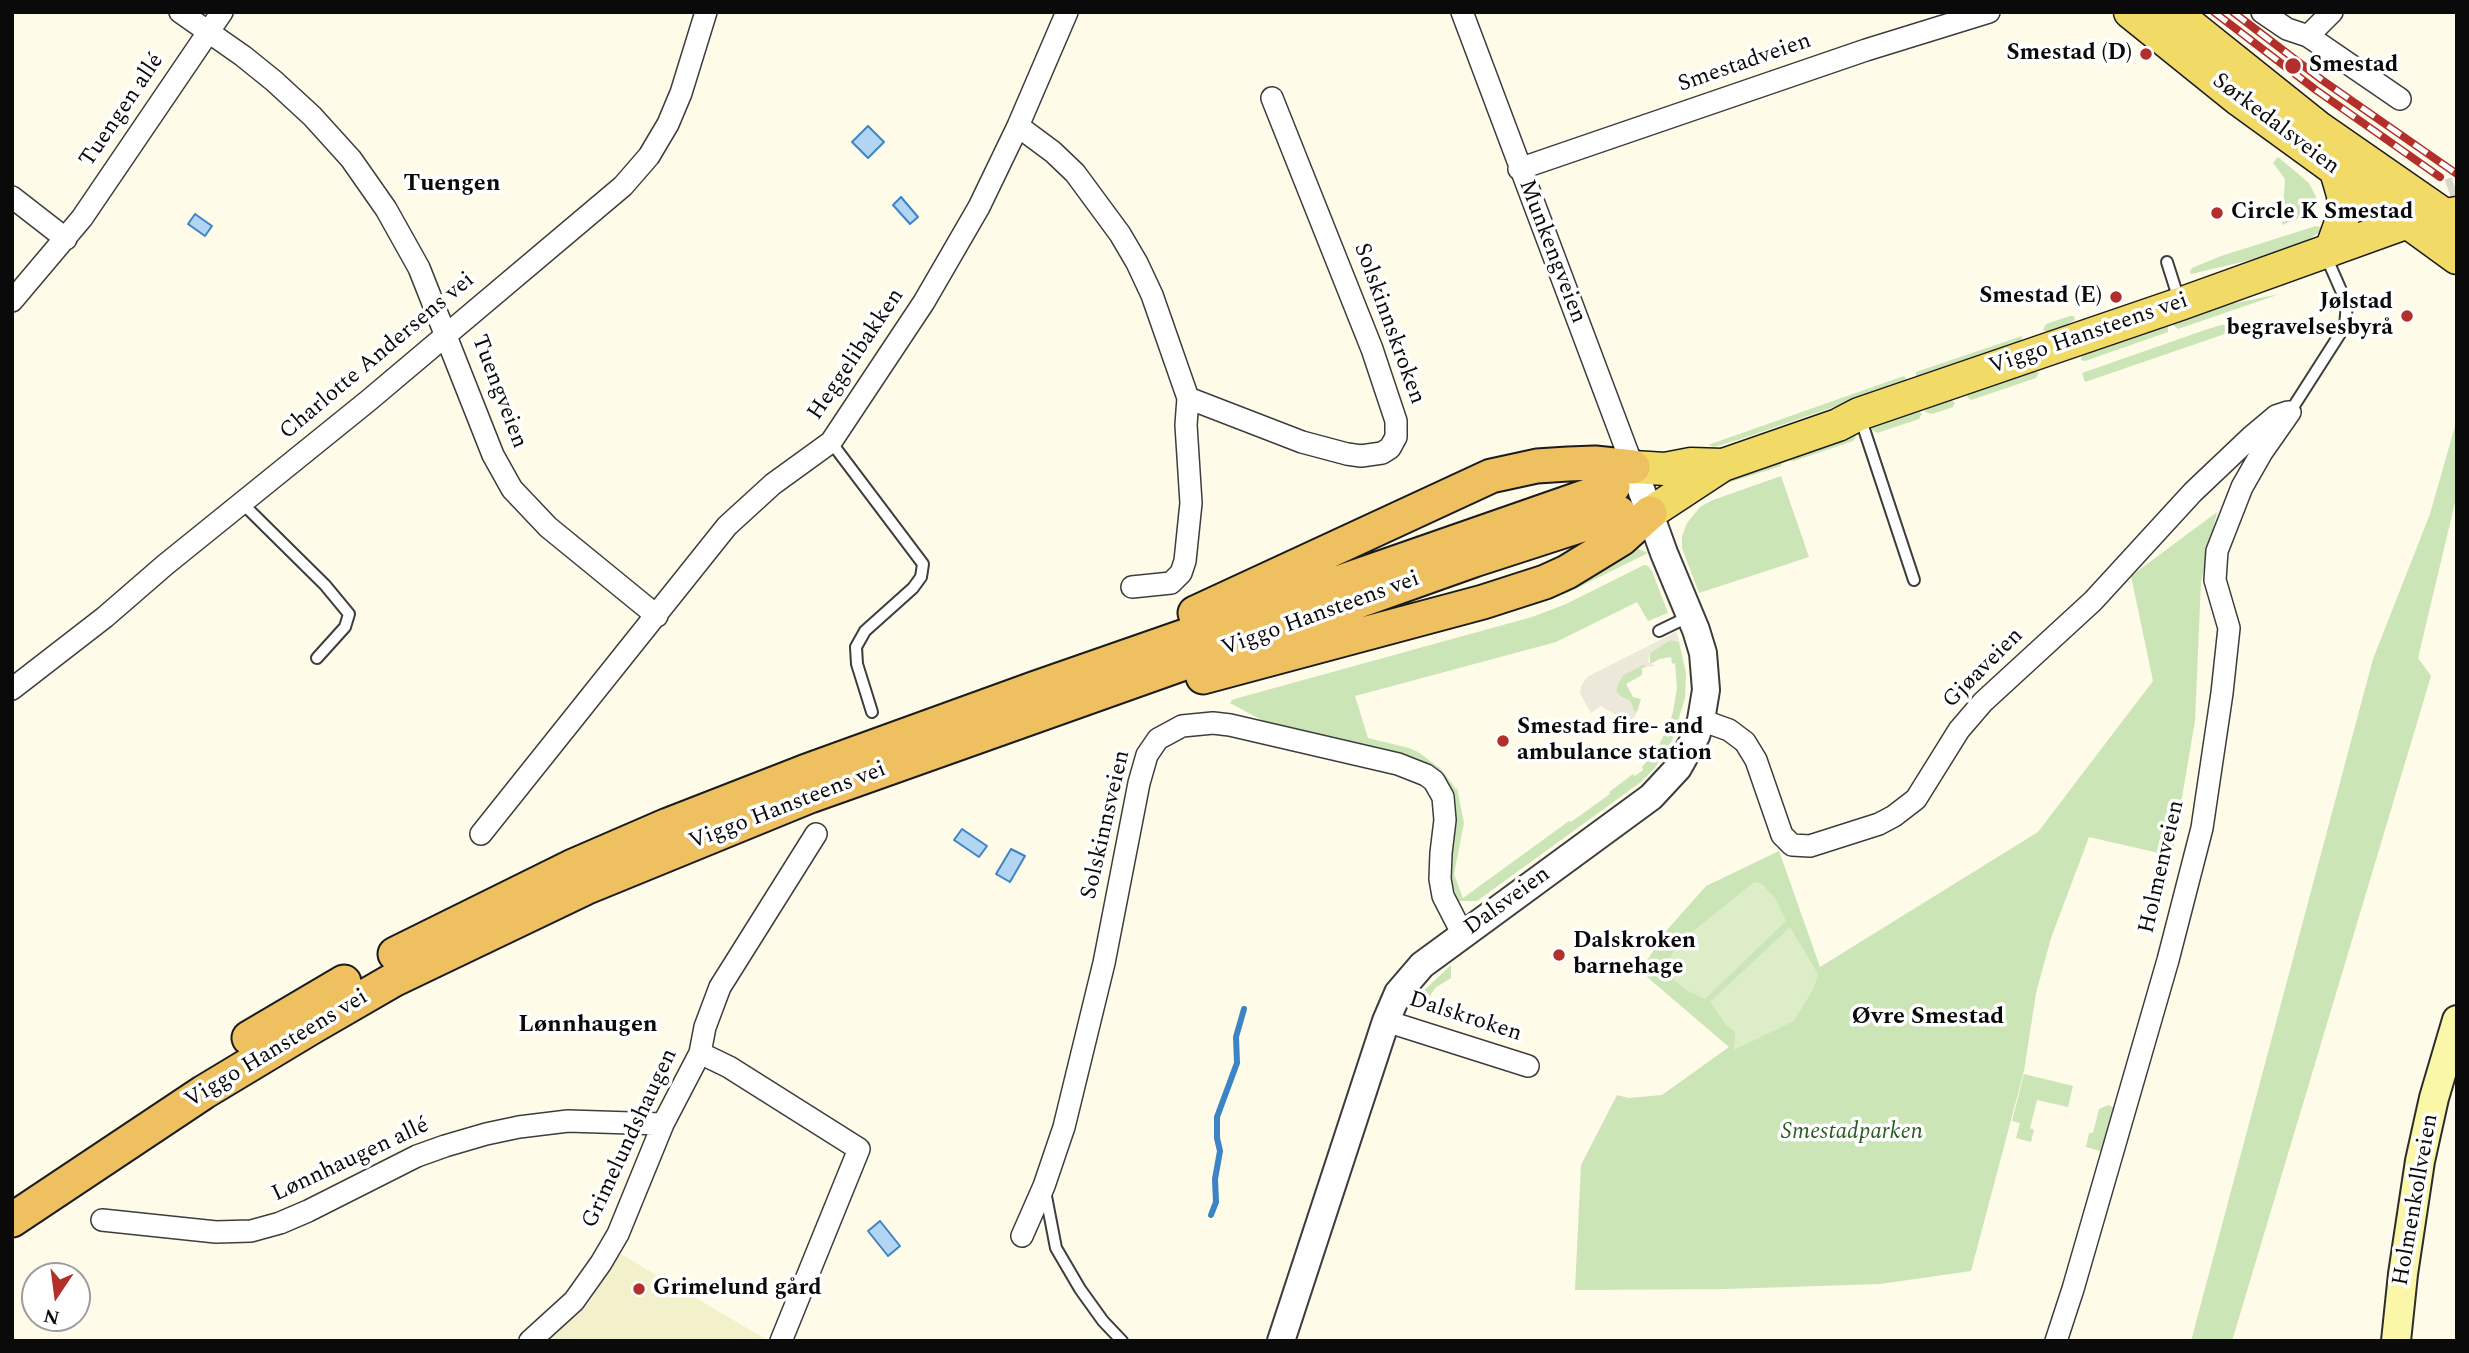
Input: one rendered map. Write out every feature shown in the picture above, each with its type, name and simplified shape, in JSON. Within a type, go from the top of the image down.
[{"type":"highway","points":[[991,732],[1517,592],[1567,572],[1621,539],[1631,494],[1595,463],[1537,466],[1491,476],[1036,688]]},
{"type":"highway","name":"Viggo Hansteens vei","points":[[12,1193],[297,1008],[475,913],[668,825],[804,772],[1036,688],[1631,494]]},
{"type":"highway","name":"Viggo Hansteens vei","points":[[12,1220],[204,1092],[312,1027],[396,979],[585,888],[810,796],[1474,560],[1631,494]]},
{"type":"main road","name":"Sørkedalsveien","points":[[2130,12],[2238,99],[2457,258]]},
{"type":"main road","name":"Sørkedalsveien","points":[[2174,12],[2319,128],[2453,217]]},
{"type":"main road","points":[[2333,266],[2344,214],[2343,195],[2336,171]]},
{"type":"main road","name":"Viggo Hansteens vei","points":[[1631,494],[1723,465],[2180,304],[2333,266],[2407,222],[2453,217]]},
{"type":"main road","name":"Viggo Hansteens vei","points":[[1631,494],[1665,469],[1691,464],[1723,465]]},
{"type":"main road","name":"Holmenkollveien","points":[[2396,1341],[2406,1250],[2420,1161],[2457,1020]]},
{"type":"street","name":"Tuengveien","points":[[180,12],[274,81],[312,116],[351,159],[405,242],[447,335],[493,455],[512,489],[548,527],[657,616]]},
{"type":"street","name":"Tuengen allé","points":[[12,301],[66,239],[222,12]]},
{"type":"street","name":"Charlotte Andersens vei","points":[[12,689],[105,617],[623,186],[659,142],[675,109],[706,12]]},
{"type":"street","name":"Heggelibakken","points":[[481,834],[727,526],[773,484],[831,442],[953,255],[1018,126],[1067,12]]},
{"type":"street","name":"Munkengveien","points":[[1462,12],[1631,494]]},
{"type":"street","name":"Smestadveien","points":[[1519,169],[1866,50],[1989,12]]},
{"type":"street","points":[[2262,12],[2287,29],[2308,36],[2400,99]]},
{"type":"street","points":[[2308,36],[2332,12]]},
{"type":"street","name":"Solskinnskroken","points":[[1188,398],[1302,442],[1347,454],[1361,456],[1382,453],[1390,448],[1396,437],[1396,421],[1372,349],[1272,98]]},
{"type":"street","points":[[1018,126],[1053,152],[1075,173],[1120,234],[1152,295],[1188,398],[1186,425],[1191,503],[1185,561],[1181,573],[1171,583],[1132,587]]},
{"type":"street","points":[[12,197],[66,239]]},
{"type":"street","name":"Gjøaveien","points":[[1701,720],[1729,730],[1745,741],[1756,760],[1782,835],[1792,845],[1810,846],[1879,824],[1916,799],[1959,730],[1983,702],[2093,601],[2193,492],[2241,446],[2276,416],[2290,412]]},
{"type":"street","name":"Holmenveien","points":[[2056,1341],[2155,1003],[2202,828],[2229,628],[2215,580],[2217,551],[2242,487],[2290,412]]},
{"type":"street","name":"Dalsveien","points":[[1281,1341],[1386,1021],[1398,993],[1412,974],[1636,810],[1664,785],[1689,751],[1701,720],[1706,690],[1700,643],[1690,616],[1631,494]]},
{"type":"street","name":"Solskinnsveien","points":[[1022,1236],[1044,1186],[1080,1069],[1139,783],[1152,746],[1168,732],[1182,726],[1199,724],[1230,725],[1398,764],[1426,775],[1434,781],[1443,797],[1445,820],[1440,853],[1440,879],[1443,896],[1463,935]]},
{"type":"street","name":"Grimelundshaugen","points":[[530,1341],[574,1301],[618,1234],[663,1124],[700,1053],[705,1027],[720,987],[816,834]]},
{"type":"street","name":"Dalskroken","points":[[1386,1021],[1528,1066]]},
{"type":"street","points":[[700,1053],[729,1067],[859,1149],[781,1341]]},
{"type":"street","name":"Lønnhaugen allé","points":[[102,1220],[216,1231],[254,1230],[308,1211],[417,1156],[486,1134],[568,1121],[663,1124]]},
{"type":"lane","points":[[2167,262],[2180,304]]},
{"type":"lane","points":[[2290,412],[2344,326],[2347,304],[2333,266]]},
{"type":"lane","points":[[1859,415],[1914,580]]},
{"type":"lane","points":[[831,442],[923,564],[921,577],[913,588],[865,631],[856,647],[857,664],[872,712]]},
{"type":"lane","points":[[242,502],[325,585],[349,614],[345,627],[317,658]]},
{"type":"lane","points":[[1659,631],[1690,616]]},
{"type":"lane","points":[[1044,1186],[1056,1248],[1080,1289],[1103,1321],[1122,1341]]},
{"type":"green space","points":[[2278,157],[2309,183],[2317,199],[2309,214],[2282,225],[2285,179],[2273,163]]},
{"type":"green space","points":[[2316,226],[2325,229],[2309,239],[2259,258],[2191,274],[2192,268],[2221,256]]},
{"type":"green space","points":[[2280,294],[2178,329],[2173,325],[2216,307]]},
{"type":"green space","points":[[2074,316],[2075,320],[2049,333],[2043,330],[2046,324]]},
{"type":"green space","points":[[2254,324],[2085,382],[2082,373],[2221,325]]},
{"type":"green space","points":[[2164,325],[2168,326],[2168,332],[2085,361],[2081,360],[2082,353]]},
{"type":"green space","points":[[2022,336],[2021,342],[1916,377],[1916,372]]},
{"type":"green space","points":[[2034,370],[2039,373],[2036,378],[1971,400],[1967,397],[1968,393]]},
{"type":"green space","points":[[1904,376],[1907,380],[1903,383],[1741,439],[1714,447],[1708,445]]},
{"type":"green space","points":[[1950,398],[1955,403],[1953,407],[1932,414],[1925,412],[1926,407]]},
{"type":"green space","points":[[1917,410],[1922,414],[1919,419],[1877,433],[1872,430],[1872,426]]},
{"type":"green space","points":[[2457,419],[2457,494],[2418,658],[2431,676],[2232,1341],[2191,1341],[2373,659],[2430,514]]},
{"type":"green space","points":[[1853,433],[1856,437],[1853,441],[1794,461],[1788,458]]},
{"type":"green space","points":[[1783,459],[1781,466],[1721,485],[1720,481]]},
{"type":"green space","points":[[1781,476],[1809,557],[1699,593],[1682,548],[1682,536],[1687,523],[1700,507],[1713,500]]},
{"type":"green space","name":"Smestadparken","points":[[2217,512],[2201,582],[2195,721],[2172,856],[2089,837],[2051,938],[2036,993],[2024,1071],[1971,1271],[1880,1284],[1575,1290],[1581,1165],[1617,1095],[1629,1098],[1662,1095],[1729,1047],[1640,971],[1667,930],[1706,886],[1779,851],[1820,967],[2038,832],[2153,681],[2131,576]]},
{"type":"green space","points":[[1627,548],[1648,553],[1569,592],[1537,604],[1365,652],[1355,652]]},
{"type":"green space","points":[[1644,565],[1652,571],[1668,613],[1648,621],[1637,602],[1556,642],[1355,696],[1368,738],[1418,752],[1441,769],[1457,788],[1464,823],[1454,874],[1463,898],[1610,794],[1609,792],[1633,774],[1635,776],[1643,770],[1642,767],[1657,749],[1668,727],[1677,688],[1675,663],[1672,664],[1671,657],[1650,664],[1650,653],[1670,640],[1679,642],[1686,673],[1685,698],[1672,741],[1655,768],[1641,782],[1477,901],[1459,901],[1452,885],[1450,851],[1456,813],[1450,790],[1273,726],[1230,703],[1238,698],[1532,617],[1566,604]]},
{"type":"green space","points":[[1644,664],[1646,667],[1642,668],[1642,675],[1626,684],[1633,697],[1641,699],[1637,712],[1630,701],[1616,692],[1617,685],[1623,675]]},
{"type":"green space","points":[[1754,882],[1762,884],[1775,898],[1786,921],[1705,999],[1688,991],[1668,972],[1673,951],[1692,932]]},
{"type":"green space","points":[[1790,927],[1818,974],[1814,988],[1794,1021],[1734,1050],[1735,1032],[1726,1025],[1710,1002]]},
{"type":"green space","points":[[1451,965],[1451,978],[1435,988],[1420,1011],[1417,1011],[1413,1006],[1416,998]]},
{"type":"green space","points":[[2024,1074],[2073,1086],[2068,1107],[2037,1100],[2030,1128],[2034,1130],[2031,1142],[2016,1138],[2020,1123],[2012,1121]]},
{"type":"green space","points":[[2108,1105],[2115,1108],[2107,1153],[2086,1147],[2099,1109]]},
{"type":"green space","name":"Grimelund gård","points":[[619,1253],[769,1341],[546,1341],[589,1303]]},
{"type":"shaded area","points":[[1676,632],[1682,648],[1679,642],[1670,640],[1650,653],[1648,662],[1655,666],[1646,667],[1644,664],[1619,680],[1616,692],[1630,701],[1637,712],[1631,724],[1601,706],[1591,713],[1580,693],[1587,677]]},
{"type":"water","points":[[868,126],[884,142],[868,158],[852,142]]},
{"type":"water","points":[[901,197],[918,217],[910,224],[893,205]]},
{"type":"water","points":[[195,214],[212,226],[205,236],[188,224]]},
{"type":"water","points":[[962,829],[987,846],[979,857],[954,840]]},
{"type":"water","points":[[1011,849],[1025,856],[1010,882],[996,874]]},
{"type":"water","points":[[880,1221],[900,1246],[888,1256],[868,1231]]},
{"type":"waterway","points":[[1211,1215],[1216,1202],[1215,1179],[1220,1151],[1217,1117],[1237,1063],[1236,1037],[1244,1009]]},
{"type":"tunnel","points":[[2403,212],[2457,193]]},
{"type":"railway","points":[[2214,12],[2316,90],[2440,177]]},
{"type":"railway","points":[[2233,12],[2322,80],[2457,174]]},
{"type":"place","name":"Smestad (D)","points":[[2146,54]]},
{"type":"place","name":"Smestad","points":[[2293,66]]},
{"type":"place","name":"Circle K Smestad","points":[[2217,213]]},
{"type":"place","name":"Smestad (E)","points":[[2116,297]]},
{"type":"place","name":"Jølstad begravelsesbyrå","points":[[2407,316]]},
{"type":"place","name":"Smestad fire- and ambulance station","points":[[1503,741]]},
{"type":"place","name":"Dalskroken barnehage","points":[[1559,955]]},
{"type":"place","name":"Grimelund gård","points":[[639,1289]]},
{"type":"district","name":"Tuengen","points":[[452,185]]},
{"type":"district","name":"Øvre Smestad","points":[[1928,1018]]},
{"type":"district","name":"Lønnhaugen","points":[[588,1026]]}]
